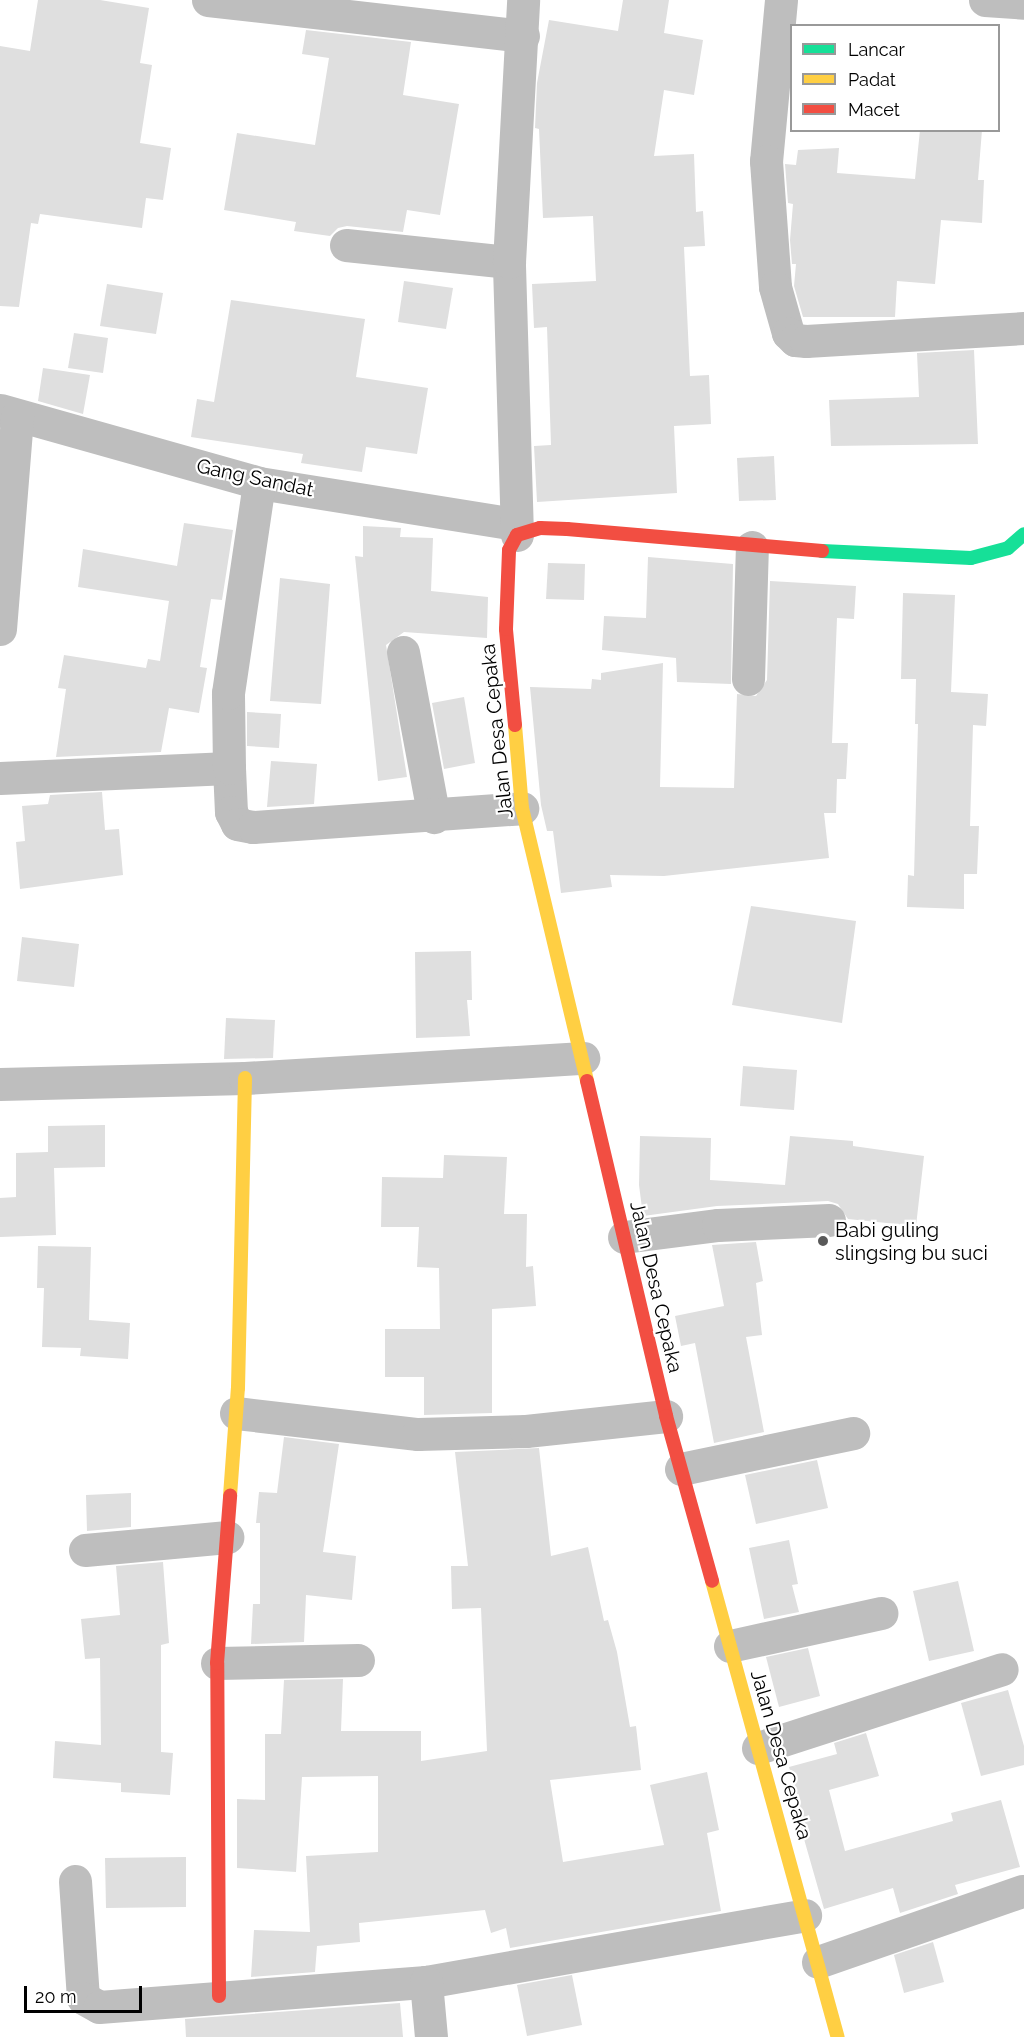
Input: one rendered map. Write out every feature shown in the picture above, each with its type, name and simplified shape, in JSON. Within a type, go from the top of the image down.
[{"type":"street","points":[[208,0],[523,36]]},
{"type":"street","points":[[523,0],[523,36],[509,262],[516,529],[567,529],[752,548],[971,558],[1008,548],[1024,534]]},
{"type":"street","points":[[781,0],[766,161],[775,287],[788,333],[795,340],[806,342],[1024,328]]},
{"type":"street","points":[[985,0],[1024,3]]},
{"type":"street","points":[[346,245],[509,262]]},
{"type":"street","points":[[0,629],[9,413]]},
{"type":"street","name":"Gang Sandat","points":[[9,413],[259,483],[516,529]]},
{"type":"street","points":[[259,483],[228,693],[231,812],[237,824],[253,827],[434,817],[522,808]]},
{"type":"street","name":"Jalan Desa Cepaka","points":[[516,529],[508,561],[506,629],[522,808],[666,1416],[838,2037]]},
{"type":"street","points":[[748,679],[752,548]]},
{"type":"street","points":[[404,652],[434,817]]},
{"type":"street","points":[[0,778],[229,768]]},
{"type":"street","points":[[0,1084],[245,1078],[583,1058]]},
{"type":"street","points":[[219,1996],[217,1663],[236,1413],[245,1078]]},
{"type":"street","points":[[624,1237],[718,1226],[830,1220]]},
{"type":"street","points":[[236,1413],[418,1434],[526,1431],[666,1416]]},
{"type":"street","points":[[681,1469],[853,1433]]},
{"type":"street","points":[[85,1550],[227,1537]]},
{"type":"street","points":[[730,1647],[881,1613]]},
{"type":"street","points":[[217,1663],[358,1660]]},
{"type":"street","points":[[758,1748],[1002,1669]]},
{"type":"street","points":[[75,1881],[83,1998],[86,2003],[99,2007],[219,1996],[426,1982],[805,1915]]},
{"type":"street","points":[[818,1962],[1022,1891]]},
{"type":"street","points":[[426,1982],[431,2037]]},
{"type":"building","points":[[38,0],[100,0],[149,8],[140,63],[152,65],[140,143],[171,148],[163,200],[146,198],[142,228],[40,214],[38,224],[31,223],[19,307],[0,306],[0,46],[30,51]]},
{"type":"building","points":[[623,0],[669,0],[664,33],[703,40],[694,95],[664,90],[654,156],[694,154],[696,212],[703,211],[705,246],[684,247],[690,376],[709,375],[711,424],[674,426],[677,493],[537,502],[534,446],[551,445],[547,327],[534,328],[532,284],[596,281],[593,216],[543,218],[539,129],[535,128],[537,83],[549,20],[618,31]]},
{"type":"building","points":[[306,30],[411,42],[403,95],[459,104],[440,215],[407,210],[403,232],[347,226],[338,228],[330,236],[294,231],[296,222],[224,210],[237,133],[315,145],[329,58],[302,54]]},
{"type":"building","points":[[920,132],[982,132],[978,180],[984,180],[982,223],[941,220],[935,284],[897,281],[895,317],[803,317],[794,286],[796,264],[792,264],[790,240],[793,204],[788,203],[785,164],[796,165],[798,150],[839,148],[837,173],[915,179]]},
{"type":"building","points":[[404,281],[453,288],[446,329],[398,322]]},
{"type":"building","points":[[107,284],[163,293],[156,334],[100,326]]},
{"type":"building","points":[[231,300],[365,319],[356,377],[428,388],[417,454],[366,447],[362,472],[301,463],[303,454],[191,437],[197,399],[214,402]]},
{"type":"building","points":[[74,333],[108,338],[103,373],[68,368]]},
{"type":"building","points":[[974,350],[978,444],[831,446],[829,400],[919,397],[917,353]]},
{"type":"building","points":[[43,368],[90,375],[83,414],[38,401]]},
{"type":"building","points":[[774,456],[776,500],[739,501],[737,458]]},
{"type":"building","points":[[184,523],[233,530],[222,600],[211,599],[200,667],[207,668],[199,713],[169,708],[161,752],[56,757],[66,689],[58,688],[64,655],[146,668],[148,659],[160,661],[169,601],[78,587],[83,549],[177,566]]},
{"type":"building","points":[[363,526],[401,528],[400,537],[433,538],[431,591],[488,597],[487,638],[404,632],[386,645],[407,777],[378,781],[355,556],[363,557]]},
{"type":"building","points":[[648,557],[733,564],[731,684],[677,682],[676,658],[602,650],[604,616],[646,618]]},
{"type":"building","points":[[548,563],[585,564],[584,600],[546,599]]},
{"type":"building","points":[[280,578],[330,584],[321,704],[270,701]]},
{"type":"building","points":[[770,581],[856,586],[854,619],[837,618],[832,743],[848,743],[846,779],[837,779],[836,813],[824,813],[829,858],[664,876],[610,875],[612,887],[561,893],[553,831],[547,831],[541,805],[530,687],[591,689],[592,679],[601,680],[601,673],[663,663],[660,787],[734,788],[737,694],[756,696],[767,680]]},
{"type":"building","points":[[903,593],[955,595],[951,692],[988,694],[986,726],[973,725],[970,826],[979,826],[977,874],[964,874],[964,909],[907,907],[908,875],[914,876],[918,724],[915,724],[916,679],[901,679]]},
{"type":"building","points":[[464,697],[475,763],[444,769],[432,703]]},
{"type":"building","points":[[247,712],[281,714],[279,748],[247,746]]},
{"type":"building","points":[[271,761],[317,764],[314,804],[267,807]]},
{"type":"building","points":[[102,792],[105,830],[119,829],[123,875],[20,889],[16,842],[25,841],[22,806],[48,804],[50,795]]},
{"type":"building","points":[[751,906],[856,921],[842,1023],[732,1005]]},
{"type":"building","points":[[22,937],[79,944],[74,987],[17,981]]},
{"type":"building","points":[[471,951],[472,1000],[467,1000],[470,1036],[416,1038],[415,952]]},
{"type":"building","points":[[226,1018],[275,1020],[273,1058],[224,1059]]},
{"type":"building","points":[[743,1066],[797,1070],[794,1110],[740,1106]]},
{"type":"building","points":[[105,1125],[105,1167],[54,1168],[56,1235],[0,1237],[0,1198],[16,1197],[16,1153],[48,1152],[48,1126]]},
{"type":"building","points":[[640,1136],[711,1138],[710,1180],[785,1185],[790,1136],[853,1141],[853,1146],[924,1156],[916,1226],[848,1219],[838,1204],[828,1201],[717,1206],[643,1216],[639,1185]]},
{"type":"building","points":[[444,1155],[507,1157],[504,1214],[527,1214],[526,1267],[533,1266],[536,1306],[492,1309],[492,1413],[424,1415],[424,1377],[385,1377],[385,1329],[440,1329],[439,1268],[417,1267],[419,1227],[381,1227],[382,1177],[443,1178]]},
{"type":"building","points":[[756,1242],[763,1281],[756,1283],[762,1335],[746,1337],[764,1432],[714,1443],[695,1343],[681,1346],[675,1316],[724,1306],[712,1245]]},
{"type":"building","points":[[38,1246],[91,1247],[89,1320],[130,1323],[128,1359],[80,1356],[81,1348],[42,1347],[44,1288],[37,1288]]},
{"type":"building","points":[[284,1437],[339,1444],[323,1552],[356,1556],[352,1600],[306,1595],[304,1642],[251,1644],[253,1604],[260,1604],[260,1523],[256,1523],[259,1492],[277,1493]]},
{"type":"building","points":[[539,1448],[551,1556],[588,1547],[604,1621],[608,1620],[617,1652],[630,1727],[636,1726],[641,1770],[550,1780],[563,1862],[664,1845],[650,1785],[707,1772],[719,1830],[707,1833],[721,1911],[510,1948],[506,1928],[491,1933],[485,1910],[359,1923],[360,1942],[317,1946],[315,1972],[251,1977],[254,1930],[310,1932],[306,1856],[378,1852],[378,1776],[302,1777],[296,1872],[237,1868],[237,1799],[265,1800],[265,1734],[281,1734],[284,1680],[343,1679],[341,1731],[421,1731],[421,1761],[487,1751],[481,1608],[452,1609],[451,1566],[468,1566],[455,1452]]},
{"type":"building","points":[[817,1460],[828,1508],[756,1524],[745,1475]]},
{"type":"building","points":[[131,1493],[131,1527],[87,1531],[86,1495]]},
{"type":"building","points":[[789,1540],[798,1584],[792,1585],[799,1612],[764,1619],[749,1548]]},
{"type":"building","points":[[163,1562],[169,1643],[161,1645],[161,1752],[173,1753],[170,1795],[121,1792],[121,1783],[53,1778],[55,1741],[101,1745],[100,1658],[85,1659],[81,1619],[120,1615],[116,1566]]},
{"type":"building","points":[[958,1581],[974,1651],[929,1661],[913,1591]]},
{"type":"building","points":[[808,1648],[820,1696],[779,1707],[766,1657]]},
{"type":"building","points":[[1008,1690],[1024,1746],[1024,1765],[981,1776],[961,1703]]},
{"type":"building","points":[[866,1733],[879,1776],[829,1790],[845,1851],[953,1821],[951,1813],[1001,1800],[1020,1867],[955,1885],[958,1894],[900,1913],[893,1888],[824,1909],[800,1825],[805,1824],[789,1767],[837,1754],[834,1743]]},
{"type":"building","points":[[186,1857],[186,1907],[106,1908],[105,1858]]},
{"type":"building","points":[[933,1942],[944,1982],[904,1993],[894,1955]]},
{"type":"building","points":[[572,1975],[582,2025],[527,2036],[517,1985]]},
{"type":"building","points":[[400,2003],[403,2037],[186,2037],[185,2019]]},
{"type":"traffic: fast","points":[[822,551],[971,558],[1008,548],[1024,534]]},
{"type":"traffic: slow","points":[[515,725],[522,808],[587,1081]]},
{"type":"traffic: slow","points":[[230,1496],[238,1388],[245,1078]]},
{"type":"traffic: slow","points":[[712,1581],[838,2037]]},
{"type":"traffic: jam","points":[[515,725],[506,629],[509,550],[517,535],[540,528],[567,529],[822,551]]},
{"type":"traffic: jam","points":[[587,1081],[666,1416],[712,1581]]},
{"type":"traffic: jam","points":[[219,1996],[217,1663],[230,1496]]},
{"type":"place","name":"Babi guling slingsing bu suci","points":[[823,1241]]}]
